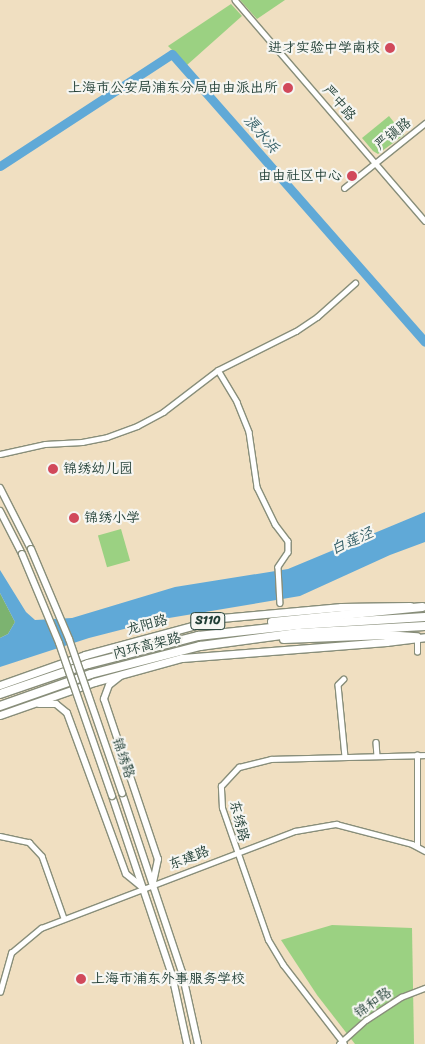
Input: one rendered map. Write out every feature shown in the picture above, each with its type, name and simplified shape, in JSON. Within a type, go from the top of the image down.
[{"type":"highway","points":[[220,633],[292,619],[423,607]]},
{"type":"highway","name":"内环高架路","points":[[0,694],[51,675],[123,653],[220,633],[307,624],[422,622]]},
{"type":"highway","name":"内环高架路","points":[[0,706],[54,685],[125,663],[222,642],[422,622]]},
{"type":"highway","points":[[222,642],[386,635],[421,637]]},
{"type":"main road","name":"锦绣路","points":[[0,488],[31,549],[69,639],[182,972],[198,1044]]},
{"type":"main road","name":"锦绣路","points":[[0,511],[22,554],[59,643],[172,975],[187,1044]]},
{"type":"main road","name":"龙阳路","points":[[0,685],[85,655],[221,618],[332,607],[385,605],[423,607]]},
{"type":"main road","points":[[0,715],[58,693],[128,672],[189,657],[386,642],[421,637]]},
{"type":"main road","points":[[128,672],[109,685],[104,698],[158,859],[153,884]]},
{"type":"main road","points":[[0,715],[45,703],[56,704],[65,710],[126,874],[143,888]]},
{"type":"street","name":"严中路","points":[[235,0],[425,221]]},
{"type":"street","name":"严镇路","points":[[344,188],[425,123]]},
{"type":"street","points":[[0,454],[45,444],[99,438],[137,426],[163,412],[218,370],[296,331],[317,317],[355,283]]},
{"type":"street","points":[[218,370],[237,402],[249,432],[257,487],[275,524],[288,542],[288,552],[278,567],[280,603]]},
{"type":"street","points":[[417,652],[421,637]]},
{"type":"street","points":[[344,679],[338,685],[346,756]]},
{"type":"street","points":[[376,742],[377,755]]},
{"type":"street","points":[[417,755],[417,846]]},
{"type":"street","name":"东绣路","points":[[342,1043],[283,965],[268,940],[222,808],[221,786],[239,767],[271,759],[425,755]]},
{"type":"street","name":"东建路","points":[[0,992],[11,953],[41,928],[295,831],[336,824],[417,846],[425,851]]},
{"type":"street","points":[[0,836],[29,842],[42,856],[64,918]]},
{"type":"street","name":"锦和路","points":[[342,1043],[366,1020],[401,997],[425,988]]},
{"type":"green space","points":[[240,0],[285,0],[257,19]]},
{"type":"green space","points":[[231,4],[242,16],[187,65],[168,46]]},
{"type":"green space","points":[[389,116],[404,135],[378,154],[362,138]]},
{"type":"green space","points":[[121,529],[130,561],[107,567],[98,536]]},
{"type":"green space","points":[[0,593],[15,622],[8,634],[0,638]]},
{"type":"green space","points":[[332,925],[412,928],[414,1044],[355,1044],[317,995],[281,940]]},
{"type":"water","points":[[425,512],[425,542],[390,555],[300,596],[163,619],[89,638],[0,667],[0,638],[8,634],[15,622],[0,593],[0,570],[26,612],[35,620],[72,618],[175,587],[288,569]]},
{"type":"waterway","name":"浪水浜","points":[[0,166],[172,54],[425,342]]},
{"type":"place","name":"进才实验中学南校","points":[[390,48]]},
{"type":"place","name":"上海市公安局浦东分局由由派出所","points":[[288,88]]},
{"type":"place","name":"由由社区中心","points":[[352,176]]},
{"type":"place","name":"锦绣幼儿园","points":[[53,469]]},
{"type":"place","name":"锦绣小学","points":[[74,518]]},
{"type":"place","name":"上海市浦东外事服务学校","points":[[81,979]]},
{"type":"water label","name":"白莲泾","points":[[352,541]]}]
